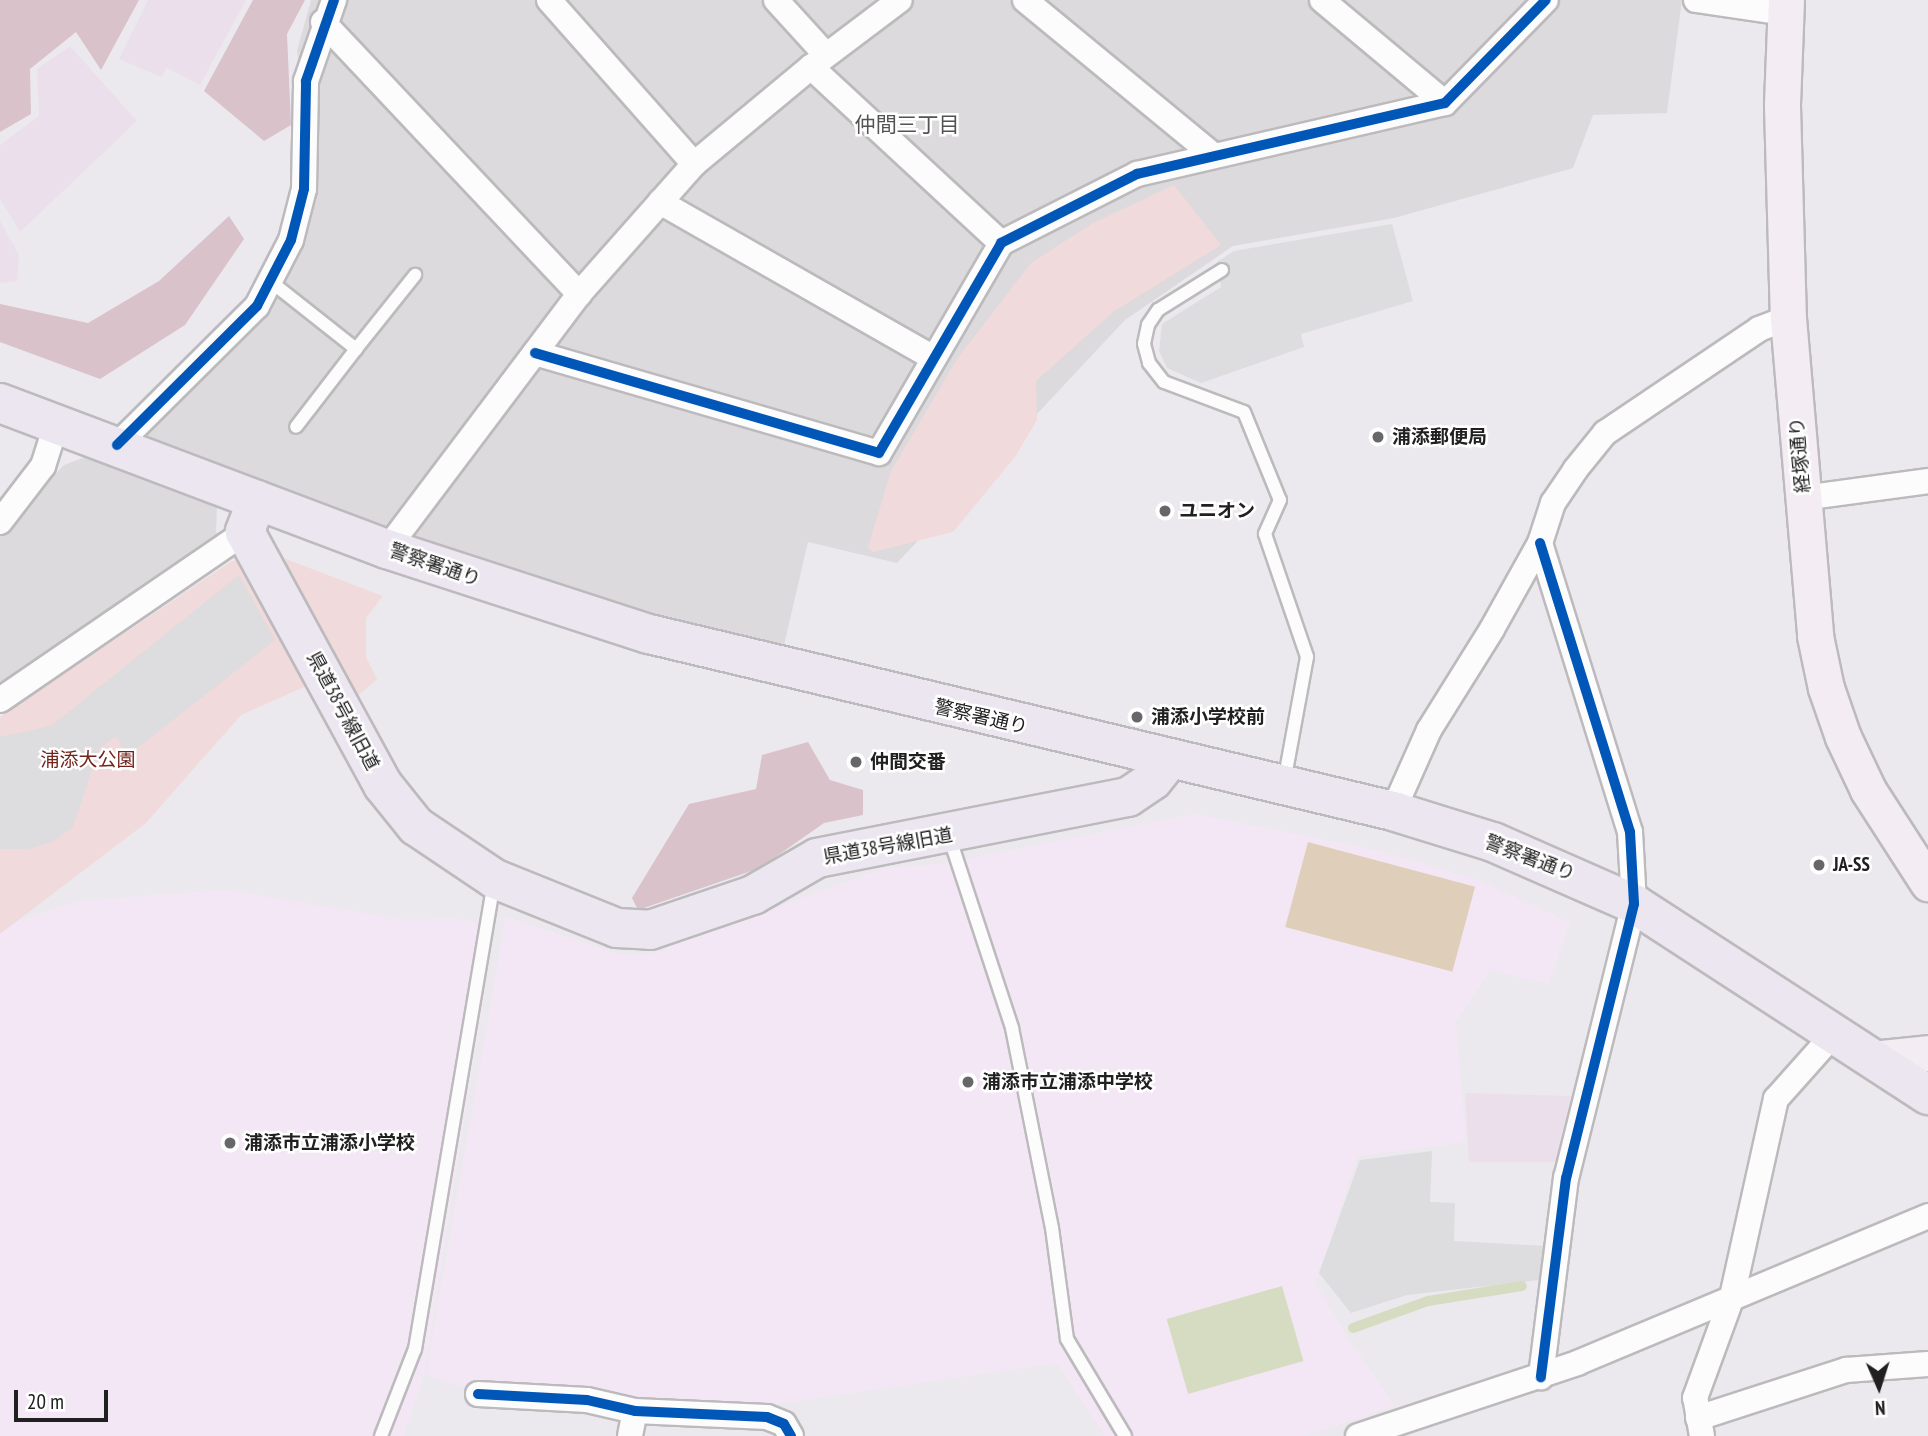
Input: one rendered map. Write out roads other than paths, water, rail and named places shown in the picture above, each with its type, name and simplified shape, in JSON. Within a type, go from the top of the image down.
[{"type":"main road","name":"経塚通り","points":[[1785,6],[1782,106],[1788,318],[1815,636],[1826,688],[1868,790],[1928,883]]},
{"type":"main road","name":"警察署通り","points":[[0,402],[117,444],[251,516],[387,549],[649,634],[1169,760],[1393,811],[1493,842],[1634,904],[1928,1095]]},
{"type":"main road","name":"県道38号線旧道","points":[[251,516],[383,785],[416,826],[495,879],[617,928],[650,930],[752,895],[817,858],[949,836],[1128,797],[1153,780],[1169,760]]},
{"type":"main road","points":[[1872,1059],[1928,1053]]},
{"type":"street","points":[[549,0],[694,164]]},
{"type":"street","points":[[775,0],[818,61],[1001,243]]},
{"type":"street","points":[[387,549],[579,294],[694,164],[818,61],[900,0]]},
{"type":"street","points":[[1025,0],[1213,155]]},
{"type":"street","points":[[1322,0],[1445,103]]},
{"type":"street","points":[[535,353],[879,453],[1001,243],[1137,174],[1445,103],[1546,0]]},
{"type":"street","points":[[1696,0],[1785,6]]},
{"type":"street","points":[[117,444],[257,306],[291,240],[304,189],[306,80],[329,11]]},
{"type":"street","points":[[329,11],[579,294]]},
{"type":"street","points":[[660,202],[934,358]]},
{"type":"street","points":[[1393,811],[1429,730],[1540,543],[1553,503],[1605,433],[1759,329],[1788,318]]},
{"type":"street","points":[[0,522],[43,466],[57,422]]},
{"type":"street","points":[[1803,498],[1928,481]]},
{"type":"street","points":[[0,700],[251,516]]},
{"type":"street","points":[[1540,543],[1630,832],[1634,904],[1566,1178],[1541,1377]]},
{"type":"street","points":[[1833,1035],[1776,1099],[1732,1297],[1695,1398],[1700,1427],[1846,1370],[1928,1364]]},
{"type":"street","points":[[1358,1436],[1541,1377],[1928,1216]]},
{"type":"street","points":[[478,1394],[587,1400],[635,1411],[767,1418],[784,1424],[791,1436]]},
{"type":"street","points":[[630,1436],[635,1411]]},
{"type":"lane","points":[[1222,270],[1158,310],[1148,325],[1144,344],[1149,363],[1164,382],[1244,412],[1280,500],[1265,534],[1307,657],[1283,786]]},
{"type":"lane","points":[[296,427],[415,275]]},
{"type":"lane","points":[[270,281],[356,349]]},
{"type":"lane","points":[[949,836],[1012,1028],[1052,1228],[1067,1339],[1125,1436]]},
{"type":"lane","points":[[380,1436],[415,1349],[495,879]]},
{"type":"waterway","points":[[1353,1328],[1428,1301],[1522,1286]]},
{"type":"place","name":"浦添郵便局","points":[[1378,437]]},
{"type":"place","name":"ユニオン","points":[[1165,511]]},
{"type":"place","name":"浦添小学校前","points":[[1137,717]]},
{"type":"place","name":"仲間交番","points":[[856,762]]},
{"type":"place","name":"JA-SS","points":[[1819,865]]},
{"type":"place","name":"浦添市立浦添中学校","points":[[968,1082]]},
{"type":"place","name":"浦添市立浦添小学校","points":[[230,1143]]},
{"type":"district","name":"仲間三丁目","points":[[907,125]]},
{"type":"park label","name":"浦添大公園","points":[[88,760]]}]
